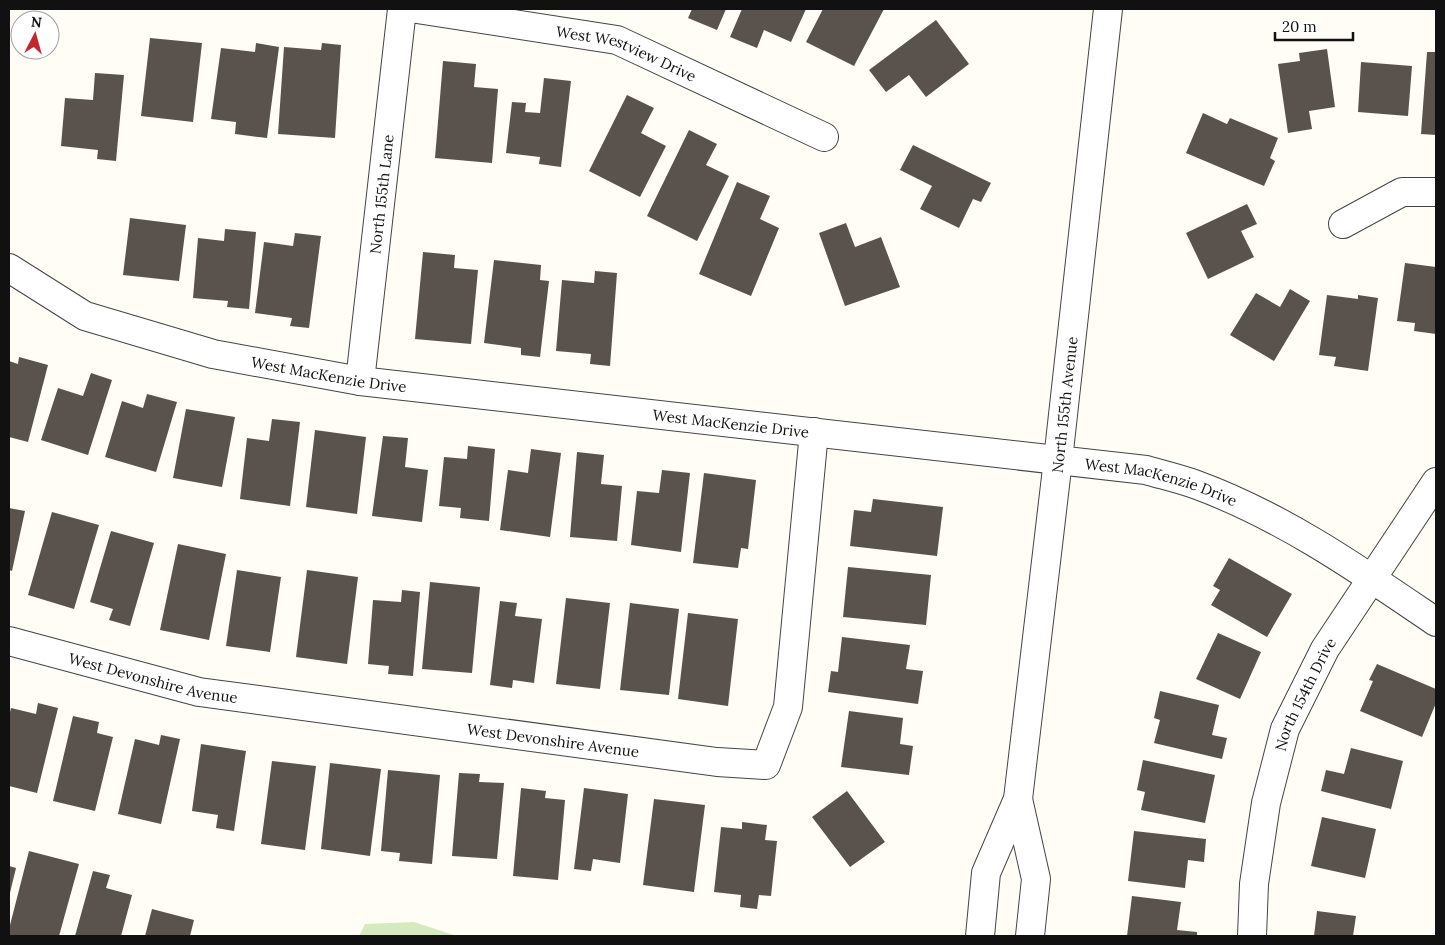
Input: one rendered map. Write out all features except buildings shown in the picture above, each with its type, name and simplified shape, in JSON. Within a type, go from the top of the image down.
[{"type":"street","name":"North 155th Lane","points":[[360,381],[402,9]]},
{"type":"street","name":"West Westview Drive","points":[[417,9],[617,40],[824,137]]},
{"type":"street","name":"North 155th Avenue","points":[[980,936],[986,873],[1018,799],[1108,9]]},
{"type":"street","points":[[1343,224],[1402,192],[1436,192]]},
{"type":"street","name":"West MacKenzie Drive","points":[[9,268],[85,316],[213,354],[360,381],[1146,470],[1197,485],[1254,510],[1322,547],[1436,622]]},
{"type":"street","name":"West Devonshire Avenue","points":[[9,641],[199,692],[717,762],[766,765],[788,707],[814,432]]},
{"type":"street","name":"North 154th Drive","points":[[1252,936],[1254,884],[1266,803],[1285,730],[1325,649],[1436,482]]},
{"type":"street","name":"North 155th Avenue","points":[[1018,799],[1036,879],[1030,936]]},
{"type":"green space","points":[[414,922],[457,936],[359,936],[365,924]]}]
